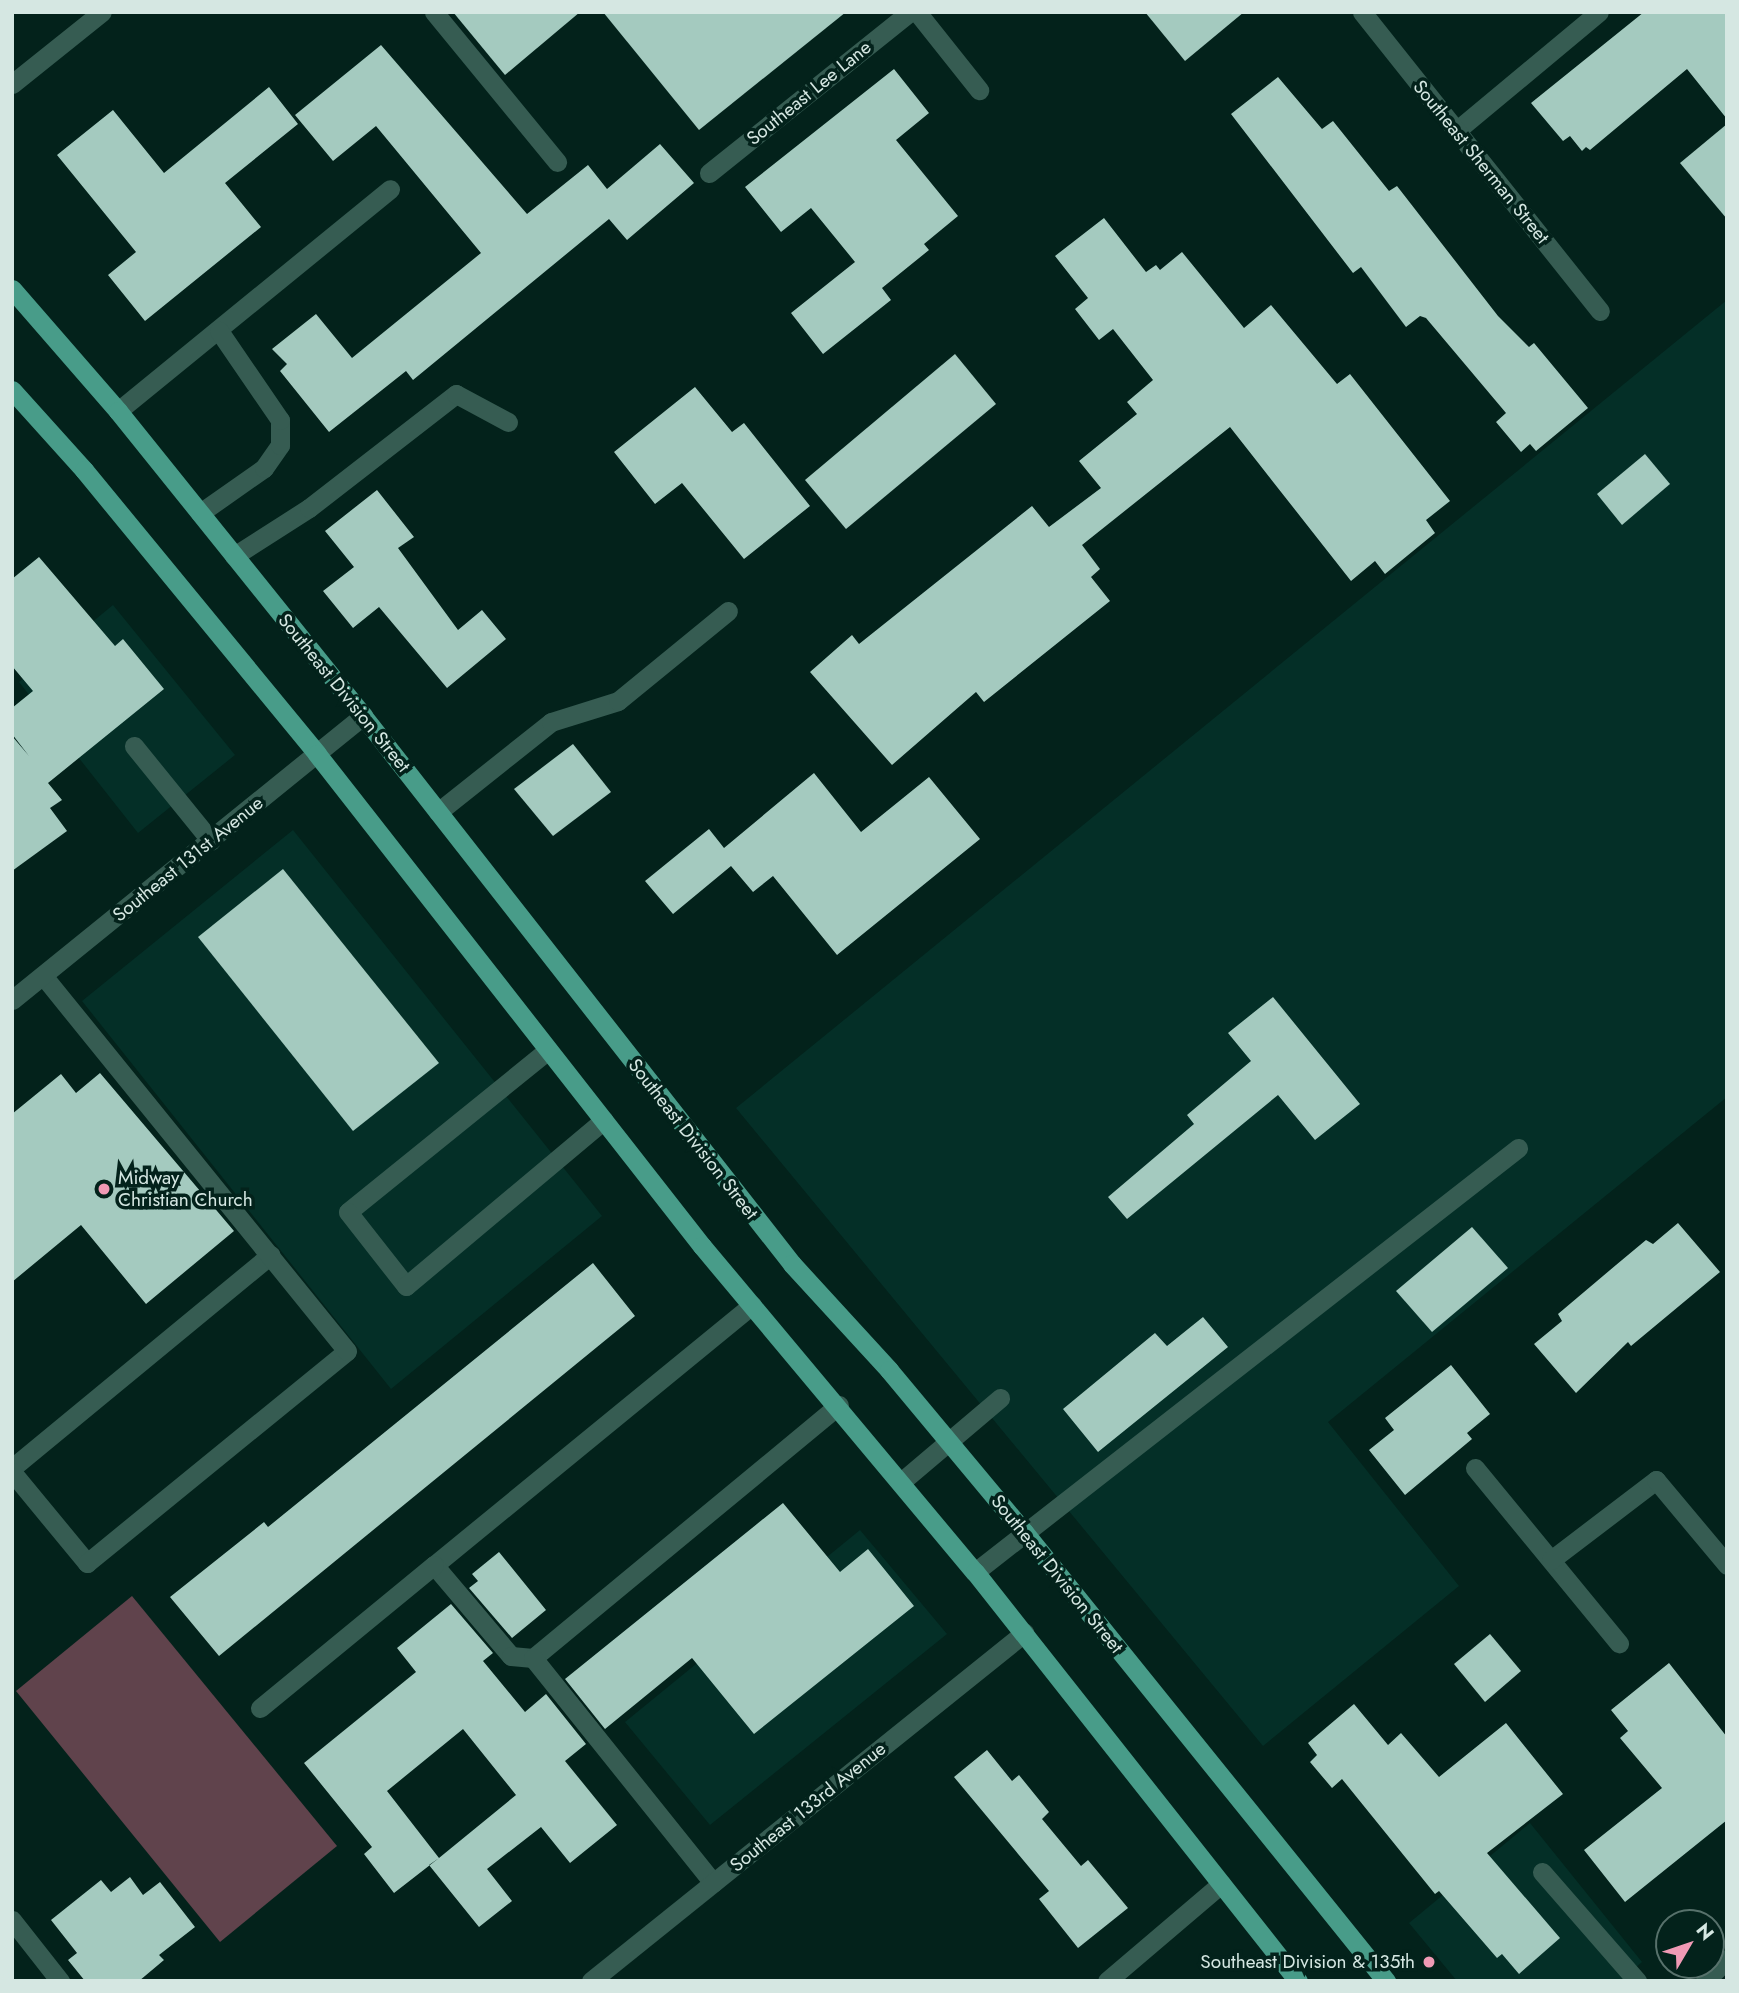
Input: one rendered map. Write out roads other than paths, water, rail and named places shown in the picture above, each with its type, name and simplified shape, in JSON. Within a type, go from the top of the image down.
[{"type":"main road","name":"Southeast Division Street","points":[[12,289],[118,411],[363,716],[792,1264],[889,1370],[1024,1532],[1386,1981]]},
{"type":"main road","points":[[12,390],[84,470],[317,754],[548,1050],[752,1305],[839,1405],[975,1572],[1298,1981]]},
{"type":"street","points":[[12,84],[102,12]]},
{"type":"street","points":[[434,12],[557,162]]},
{"type":"street","name":"Southeast Lee Lane","points":[[709,173],[910,12]]},
{"type":"street","points":[[917,12],[979,90]]},
{"type":"street","name":"Southeast Sherman Street","points":[[1362,12],[1601,311]]},
{"type":"street","points":[[1456,131],[1599,12]]},
{"type":"street","points":[[118,411],[390,189]]},
{"type":"street","points":[[200,513],[264,468],[280,445],[280,420],[219,331]]},
{"type":"street","points":[[234,556],[309,509],[456,394],[509,422]]},
{"type":"street","points":[[439,813],[551,722],[618,701],[728,611]]},
{"type":"street","name":"Southeast 131st Avenue","points":[[12,1000],[363,716]]},
{"type":"street","points":[[135,746],[211,841]]},
{"type":"street","points":[[43,976],[270,1255],[347,1351],[87,1563],[12,1470],[270,1255]]},
{"type":"street","points":[[548,1050],[348,1212],[406,1286],[604,1120]]},
{"type":"street","points":[[975,1572],[1518,1148]]},
{"type":"street","points":[[260,1708],[752,1305]]},
{"type":"street","points":[[901,1482],[1000,1398]]},
{"type":"street","points":[[434,1565],[511,1656],[533,1658],[839,1405]]},
{"type":"street","points":[[1475,1468],[1619,1643]]},
{"type":"street","points":[[1551,1560],[1656,1480],[1727,1565]]},
{"type":"street","name":"Southeast 133rd Avenue","points":[[599,1978],[1024,1633]]},
{"type":"street","points":[[533,1658],[713,1883]]},
{"type":"street","points":[[1542,1872],[1637,1981]]},
{"type":"street","points":[[1107,1981],[1221,1884]]},
{"type":"street","points":[[12,1920],[60,1981]]},
{"type":"street","points":[[1705,1981],[1727,1959]]},
{"type":"place","name":"Midway Christian Church","points":[[104,1189]]},
{"type":"place","name":"Southeast Division & 135th","points":[[1429,1962]]}]
